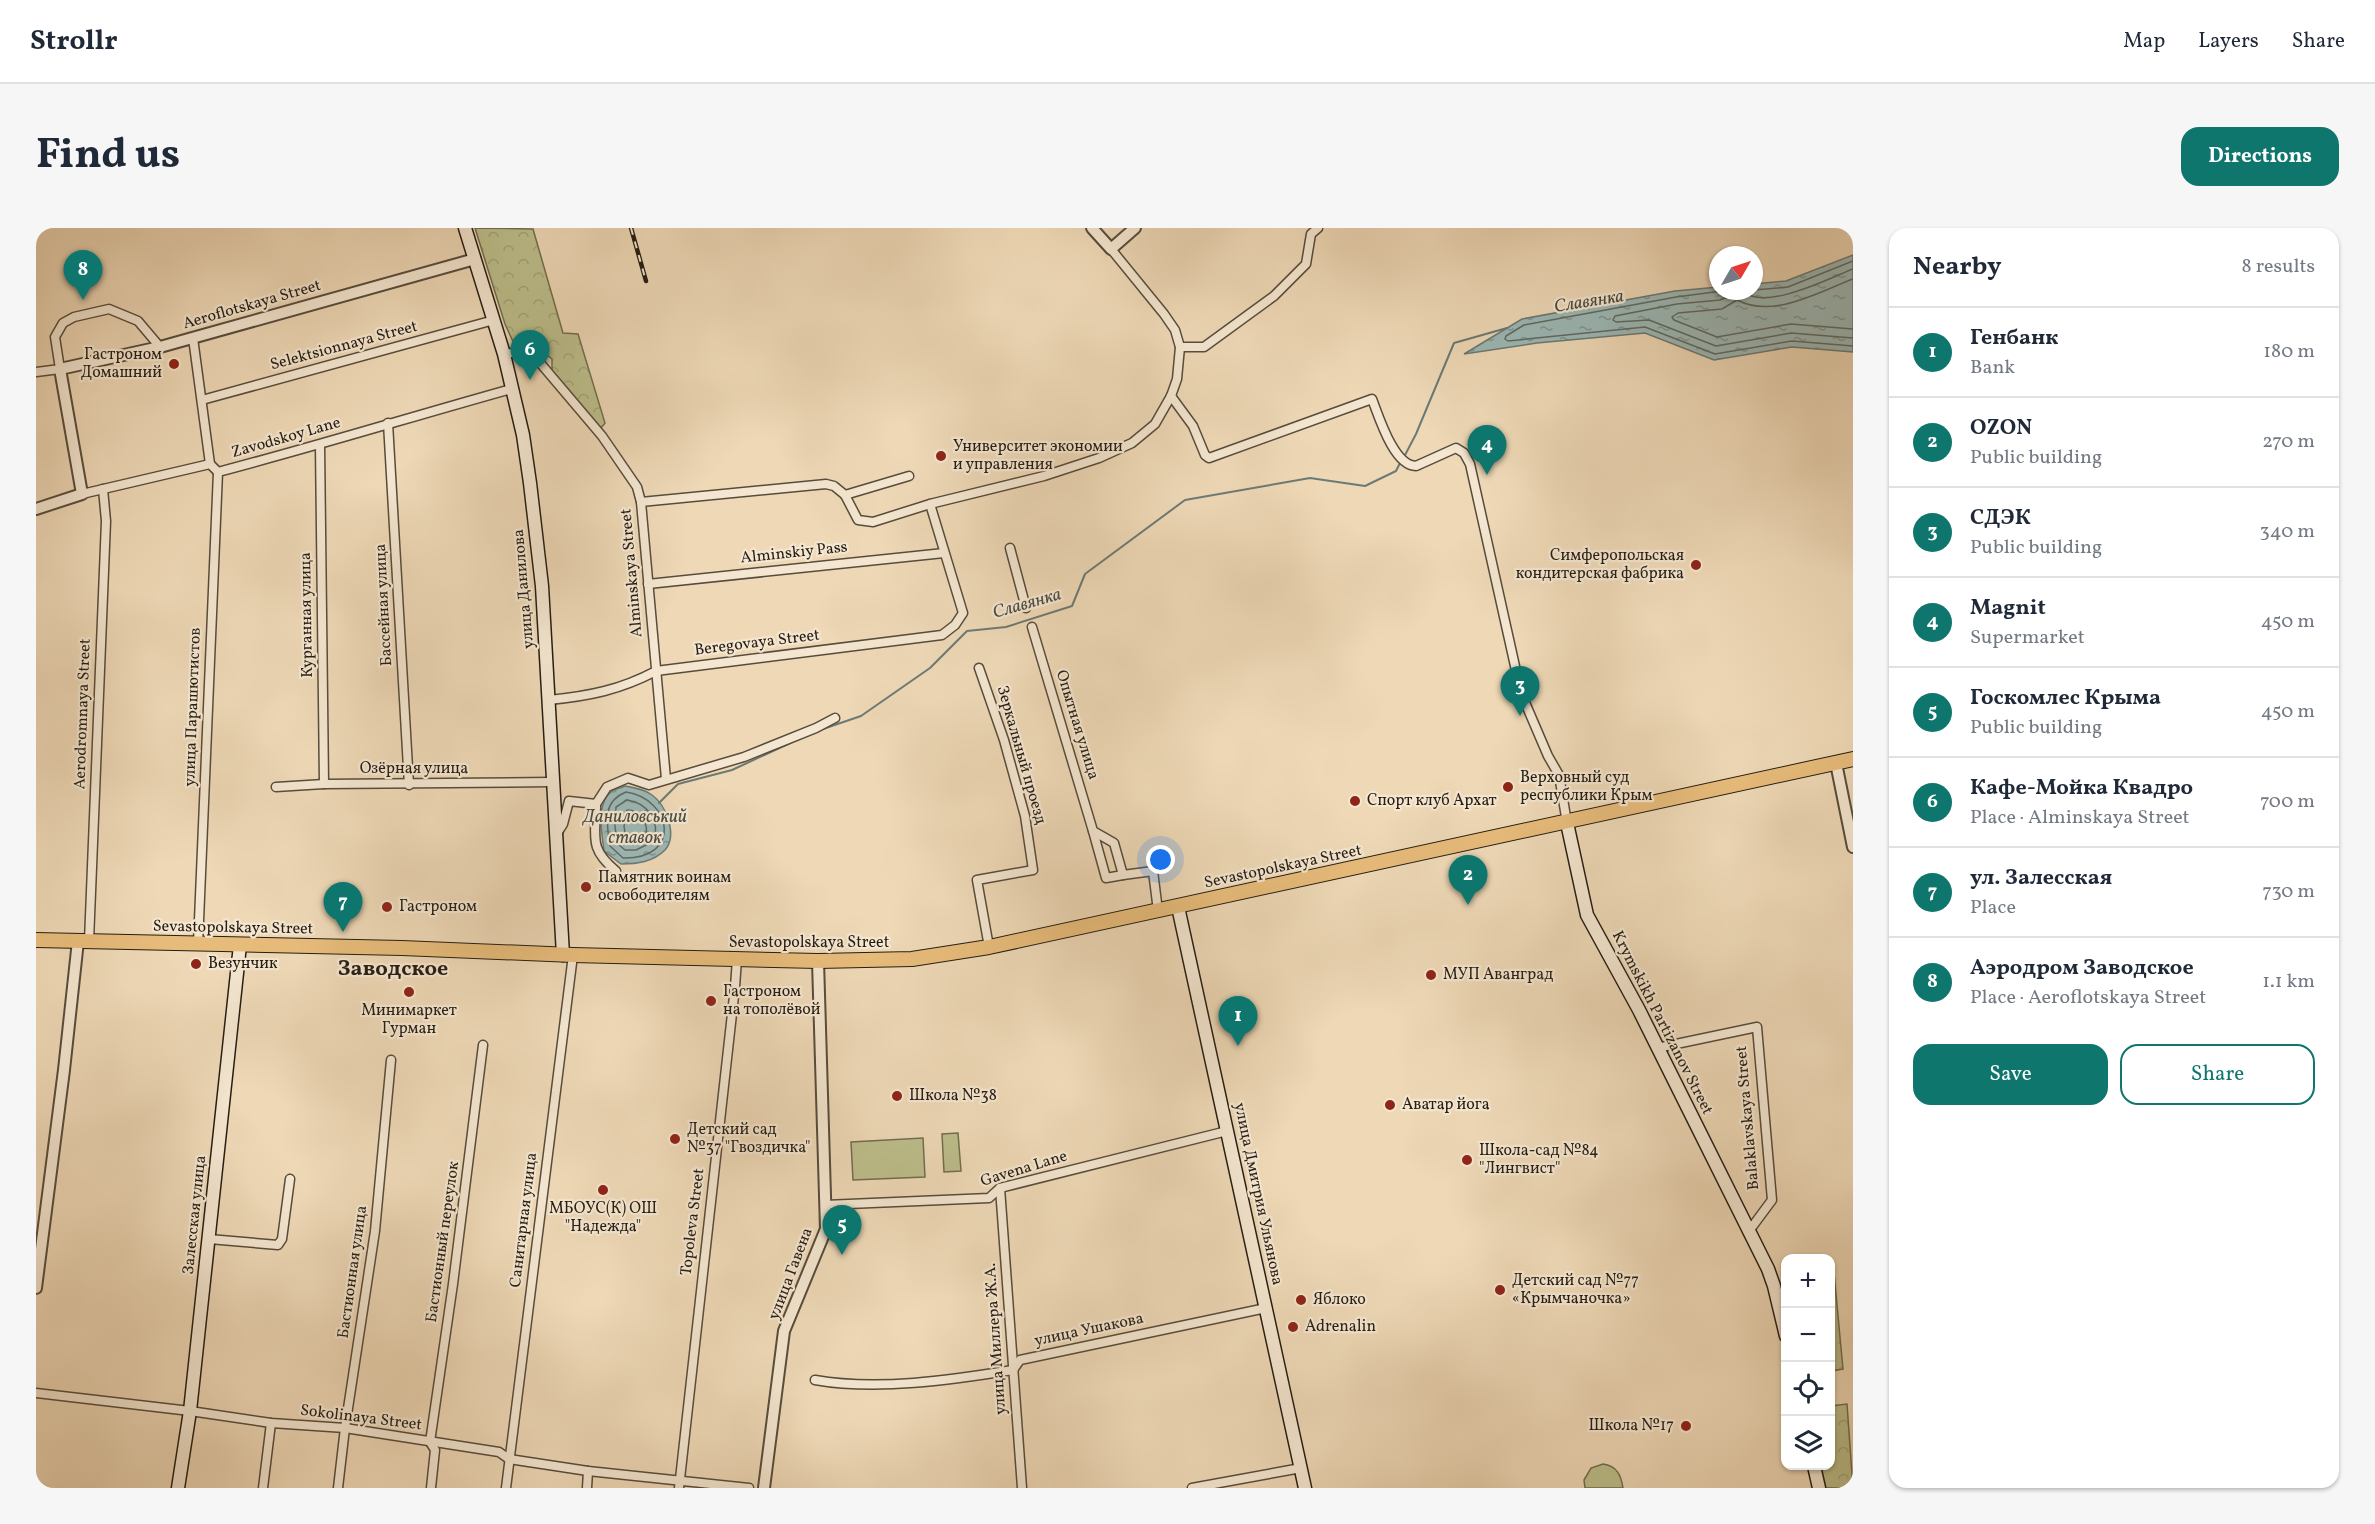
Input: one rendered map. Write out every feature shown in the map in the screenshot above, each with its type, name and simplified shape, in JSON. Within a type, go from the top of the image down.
[{"type":"main road","name":"улица Данилова","points":[[465,228],[504,354],[523,435],[530,483],[542,586],[556,835],[568,955]]},
{"type":"main road","name":"Sevastopolskaya Street","points":[[36,940],[402,948],[568,955],[818,961],[912,959],[989,947],[1853,759]]},
{"type":"main road","name":"Krymskikh Partizanov Street","points":[[1567,823],[1587,915],[1749,1231]]},
{"type":"main road","name":"улица Дмитрия Ульянова","points":[[1178,906],[1305,1488]]},
{"type":"main road","name":"Залесская улица","points":[[178,1488],[190,1411],[240,945]]},
{"type":"main road","points":[[1749,1231],[1774,1286],[1781,1318]]},
{"type":"main road","points":[[1815,1470],[1819,1488]]},
{"type":"street","points":[[641,502],[826,484],[834,486],[845,495],[858,520],[873,522],[930,504],[1044,476],[1099,458],[1132,443],[1155,424],[1171,396],[1177,379],[1180,346],[1175,330],[1164,314],[1092,228]]},
{"type":"street","points":[[1111,249],[1135,228]]},
{"type":"street","points":[[1180,346],[1204,347],[1274,296],[1306,264],[1311,234],[1318,228]]},
{"type":"street","name":"Aeroflotskaya Street","points":[[36,372],[60,369],[160,347],[475,259]]},
{"type":"street","points":[[82,494],[55,338],[63,323],[74,317],[109,309],[138,321],[160,347]]},
{"type":"street","name":"Selektsionnaya Street","points":[[201,400],[494,320]]},
{"type":"street","points":[[193,338],[210,464]]},
{"type":"street","name":"Alminskaya Street","points":[[504,354],[519,352],[541,364],[602,436],[637,487],[641,502],[666,779]]},
{"type":"street","name":"Zavodskoy Lane","points":[[36,509],[82,494],[210,464],[218,472],[320,445],[388,423],[511,389]]},
{"type":"street","points":[[1171,396],[1193,426],[1205,455],[1209,458],[1372,399],[1394,450],[1404,463],[1416,466],[1456,448],[1464,453],[1470,464],[1521,693],[1548,756],[1559,775],[1567,823]]},
{"type":"street","name":"Бассейная улица","points":[[388,423],[409,785]]},
{"type":"street","name":"Курганная улица","points":[[320,445],[324,784]]},
{"type":"street","name":"улица Парашютистов","points":[[198,944],[218,472]]},
{"type":"street","points":[[845,495],[909,476]]},
{"type":"street","name":"Aerodromnaya Street","points":[[83,941],[106,521],[103,489]]},
{"type":"street","points":[[930,504],[944,553]]},
{"type":"street","points":[[1010,548],[1026,608]]},
{"type":"street","name":"Beregovaya Street","points":[[549,700],[598,694],[628,685],[656,671],[942,635],[955,625],[963,613],[944,553]]},
{"type":"street","name":"Alminskiy Pass","points":[[648,584],[944,553]]},
{"type":"street","name":"Опытная улица","points":[[1032,627],[1106,878],[1153,871],[1158,911]]},
{"type":"street","name":"Зеркальный проезд","points":[[979,668],[1005,740],[1025,816],[1033,870],[977,880],[989,947]]},
{"type":"street","points":[[615,871],[601,859],[596,850],[596,804],[607,787],[628,778],[649,785],[744,757],[835,718]]},
{"type":"street","points":[[1836,763],[1853,847]]},
{"type":"street","name":"Озёрная улица","points":[[276,787],[324,784],[553,782]]},
{"type":"street","points":[[556,835],[563,824],[569,801],[596,804]]},
{"type":"street","points":[[1093,831],[1114,843],[1123,874]]},
{"type":"street","points":[[36,1288],[83,941]]},
{"type":"street","name":"Санитарная улица","points":[[506,1488],[568,955]]},
{"type":"street","name":"Topoleva Street","points":[[679,1484],[737,959]]},
{"type":"street","name":"улица Гавена","points":[[764,1488],[784,1331],[826,1229],[818,961]]},
{"type":"street","name":"Balaklavskaya Street","points":[[1657,1048],[1757,1027],[1772,1200],[1749,1231]]},
{"type":"street","name":"Бастионный переулок","points":[[430,1488],[435,1450],[429,1442],[453,1284],[483,1046]]},
{"type":"street","name":"Бастионная улица","points":[[338,1488],[375,1231],[392,1060]]},
{"type":"street","name":"Gavena Lane","points":[[825,1205],[989,1198],[1000,1188],[1227,1131]]},
{"type":"street","points":[[209,1239],[278,1245],[282,1239],[290,1179]]},
{"type":"street","name":"улица Миллера Ж.А.","points":[[1000,1188],[1022,1488]]},
{"type":"street","name":"улица Ушакова","points":[[815,1380],[845,1386],[955,1379],[1013,1370],[1020,1360],[1266,1308]]},
{"type":"street","name":"Sokolinaya Street","points":[[36,1393],[271,1423],[345,1428],[499,1452],[509,1459],[588,1471],[679,1484],[693,1480],[749,1488]]},
{"type":"street","points":[[263,1488],[271,1423]]},
{"type":"street","points":[[1192,1488],[1301,1468]]},
{"type":"street","points":[[587,1488],[588,1471]]},
{"type":"green space","points":[[475,228],[533,229],[563,333],[578,334],[605,423],[601,428],[590,419],[552,376],[552,359],[527,339],[521,348],[515,346],[505,324]]},
{"type":"green space","points":[[958,1133],[961,1171],[944,1172],[942,1134]]},
{"type":"green space","points":[[923,1138],[925,1177],[853,1180],[851,1142]]},
{"type":"green space","points":[[1835,1283],[1843,1369],[1835,1370]]},
{"type":"green space","points":[[1847,1404],[1853,1488],[1825,1488],[1821,1470],[1835,1470],[1835,1406]]},
{"type":"green space","points":[[1603,1464],[1618,1472],[1623,1488],[1585,1488],[1584,1480],[1591,1468]]},
{"type":"water","points":[[1853,255],[1853,352],[1792,347],[1714,360],[1645,333],[1537,343],[1464,354],[1522,319],[1675,291],[1709,288],[1709,300],[1763,300],[1763,283],[1786,281]]},
{"type":"water","name":"Даниловський ставок","points":[[625,786],[646,791],[652,795],[662,806],[669,821],[669,844],[665,850],[650,860],[639,863],[621,864],[604,851],[601,828],[603,803],[612,791]]},
{"type":"waterway","name":"Славянка","points":[[1404,457],[1454,343],[1507,328]]},
{"type":"waterway","name":"Славянка","points":[[820,730],[861,716],[930,668],[967,631],[1006,627],[1072,606],[1085,574],[1185,500],[1310,478],[1365,486],[1396,471],[1400,463]]},
{"type":"waterway","name":"Славянка","points":[[659,803],[678,784],[732,770],[801,738]]},
{"type":"railway","points":[[631,228],[646,281]]},
{"type":"place","name":"Аэродром Заводское","points":[[83,300]]},
{"type":"place","name":"Гастроном Домашний","points":[[174,364]]},
{"type":"place","name":"Кафе-Мойка Квадро","points":[[530,380]]},
{"type":"place","name":"Университет экономии и управления","points":[[941,456]]},
{"type":"place","name":"Magnit","points":[[1487,475]]},
{"type":"place","name":"Симферопольская кондитерская фабрика","points":[[1696,565]]},
{"type":"place","name":"СДЭК","points":[[1520,716]]},
{"type":"place","name":"Верховный суд республики Крым","points":[[1508,787]]},
{"type":"place","name":"Спорт клуб Архат","points":[[1355,801]]},
{"type":"place","name":"Памятник воинам освободителям","points":[[586,887]]},
{"type":"place","name":"OZON","points":[[1468,905]]},
{"type":"place","name":"Гастроном","points":[[387,907]]},
{"type":"place","name":"ул. Залесская","points":[[343,932]]},
{"type":"place","name":"Везунчик","points":[[196,964]]},
{"type":"place","name":"МУП Аванград","points":[[1431,975]]},
{"type":"place","name":"Минимаркет Гурман","points":[[409,992]]},
{"type":"place","name":"Гастроном на тополёвой","points":[[711,1001]]},
{"type":"place","name":"Генбанк","points":[[1238,1046]]},
{"type":"place","name":"Школа №38","points":[[897,1096]]},
{"type":"place","name":"Аватар йога","points":[[1390,1105]]},
{"type":"place","name":"Детский сад №37 \"Гвоздичка\"","points":[[675,1139]]},
{"type":"place","name":"Школа-сад №84 \"Лингвист\"","points":[[1467,1160]]},
{"type":"place","name":"МБОУС(К) ОШ \"Надежда\"","points":[[603,1190]]},
{"type":"place","name":"Госкомлес Крыма","points":[[842,1255]]},
{"type":"place","name":"Детский сад №77 «Крымчаночка»","points":[[1500,1290]]},
{"type":"place","name":"Яблоко","points":[[1301,1300]]},
{"type":"place","name":"Adrenalin","points":[[1293,1327]]},
{"type":"place","name":"Школа №17","points":[[1686,1426]]},
{"type":"district","name":"Заводское","points":[[393,969]]}]
